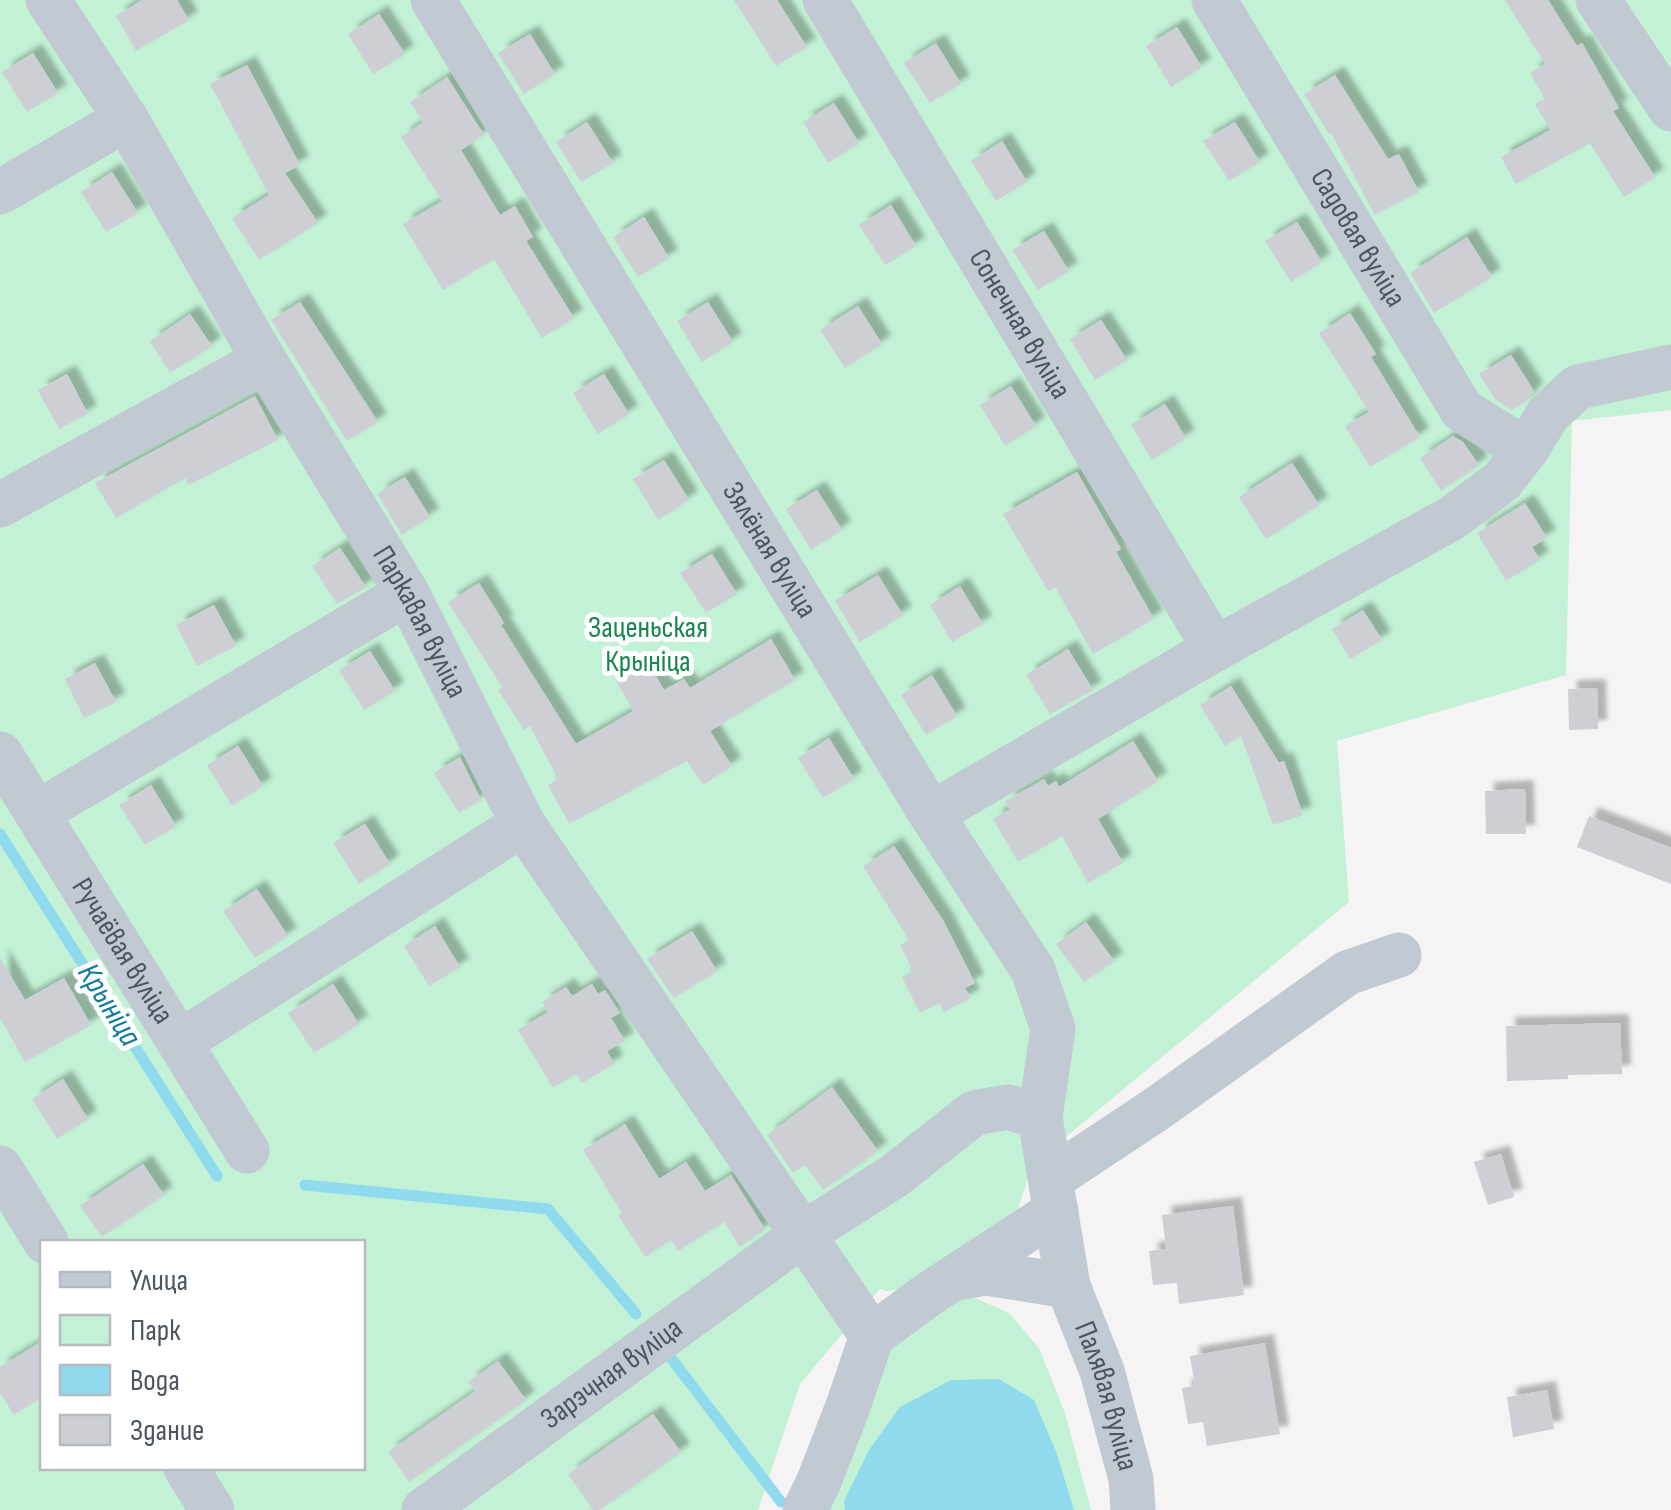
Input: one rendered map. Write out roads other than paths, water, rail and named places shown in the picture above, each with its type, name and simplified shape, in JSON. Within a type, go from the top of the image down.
[{"type":"street","name":"Паркавая вуліца","points":[[48,0],[126,120],[264,360],[407,593],[522,824],[872,1336]]},
{"type":"street","name":"Зялёная вуліца","points":[[433,0],[931,814],[1033,970],[1053,1029],[1040,1117],[1054,1195]]},
{"type":"street","name":"Сонечная вуліца","points":[[826,0],[1215,649]]},
{"type":"street","name":"Садовая вуліца","points":[[1214,0],[1462,410],[1526,450]]},
{"type":"street","points":[[1598,0],[1671,109]]},
{"type":"street","points":[[0,192],[126,120]]},
{"type":"street","points":[[0,505],[264,360]]},
{"type":"street","points":[[931,814],[1215,649],[1452,518],[1502,481],[1549,413],[1578,387],[1671,367]]},
{"type":"street","points":[[37,813],[407,593]]},
{"type":"street","name":"Ручаёвая вуліца","points":[[0,754],[247,1150]]},
{"type":"street","points":[[180,1042],[522,824]]},
{"type":"street","points":[[804,1510],[819,1481],[872,1336],[956,1278],[1155,1110],[1347,973],[1398,955]]},
{"type":"street","name":"Зарэчная вуліца","points":[[424,1510],[802,1235],[894,1176],[974,1113],[1008,1107],[1040,1117]]},
{"type":"street","points":[[0,1168],[45,1240]]},
{"type":"street","name":"Палявая вуліца","points":[[1054,1195],[1068,1286],[1102,1371],[1131,1479],[1133,1510]]},
{"type":"street","points":[[956,1278],[986,1273],[1068,1286]]},
{"type":"street","points":[[187,1470],[212,1510]]},
{"type":"water","points":[[999,1379],[1034,1400],[1057,1454],[1074,1510],[845,1510],[844,1501],[869,1450],[900,1407],[951,1380]]},
{"type":"waterway","name":"Крыніца","points":[[0,834],[217,1176]]},
{"type":"waterway","name":"Крыніца","points":[[305,1185],[548,1209],[636,1314]]},
{"type":"waterway","name":"Крыніца","points":[[671,1358],[781,1502]]},
{"type":"park label","name":"Заценьская Крыніца","points":[[648,645]]}]
